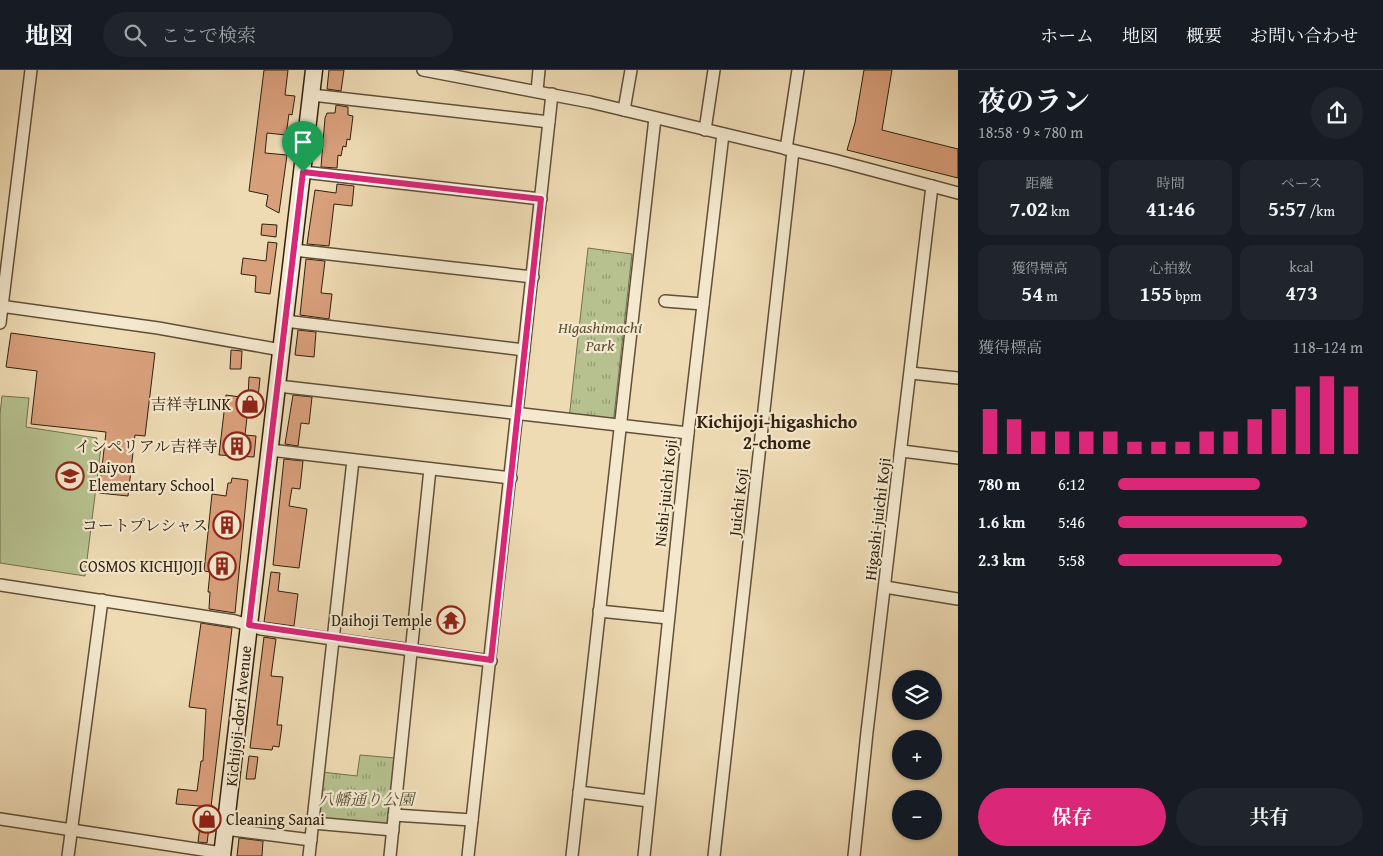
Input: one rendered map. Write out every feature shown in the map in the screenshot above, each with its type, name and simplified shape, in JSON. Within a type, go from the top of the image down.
[{"type":"main road","name":"Kichijoji-dori Avenue","points":[[222,854],[314,70]]},
{"type":"street","points":[[0,323],[31,70]]},
{"type":"street","points":[[423,70],[484,76],[537,91],[624,110],[958,192]]},
{"type":"street","points":[[537,91],[539,70]]},
{"type":"street","points":[[624,110],[631,70]]},
{"type":"street","points":[[704,130],[714,70]]},
{"type":"street","name":"Juichi Koji","points":[[714,856],[798,70]]},
{"type":"street","points":[[468,856],[552,94]]},
{"type":"street","points":[[312,95],[549,122]]},
{"type":"street","points":[[572,856],[655,118]]},
{"type":"street","name":"Nishi-juichi Koji","points":[[644,856],[688,433],[723,134]]},
{"type":"street","points":[[303,172],[541,199]]},
{"type":"street","name":"Higashi-juichi Koji","points":[[854,856],[932,186]]},
{"type":"street","points":[[294,250],[533,276]]},
{"type":"street","points":[[665,301],[703,304]]},
{"type":"street","points":[[1,306],[158,328],[282,350]]},
{"type":"street","points":[[285,321],[524,350]]},
{"type":"street","points":[[911,373],[958,378]]},
{"type":"street","points":[[278,386],[688,433]]},
{"type":"street","points":[[270,450],[511,478]]},
{"type":"street","points":[[902,451],[958,458]]},
{"type":"street","points":[[309,856],[353,460]]},
{"type":"street","points":[[390,856],[430,469]]},
{"type":"street","points":[[0,585],[333,638],[491,660]]},
{"type":"street","points":[[885,587],[958,599]]},
{"type":"street","points":[[68,856],[102,600]]},
{"type":"street","points":[[599,611],[668,618]]},
{"type":"street","points":[[579,792],[649,801]]},
{"type":"street","points":[[394,815],[472,820]]},
{"type":"street","points":[[0,819],[222,854]]},
{"type":"street","points":[[313,823],[393,830]]},
{"type":"street","points":[[225,829],[311,840]]},
{"type":"green space","name":"Higashimachi Park","points":[[588,248],[632,254],[613,425],[569,419]]},
{"type":"green space","points":[[2,396],[29,398],[26,427],[97,438],[95,446],[101,447],[85,576],[0,563],[0,414]]},
{"type":"green space","name":"八幡通り公園","points":[[360,755],[395,758],[388,824],[323,819],[318,814],[322,772],[357,776]]},
{"type":"building","points":[[264,70],[288,70],[285,95],[295,96],[292,115],[289,114],[286,135],[267,133],[265,153],[287,155],[279,213],[266,206],[268,195],[249,191]]},
{"type":"building","points":[[329,70],[344,70],[341,91],[327,89]]},
{"type":"building","points":[[864,70],[892,70],[882,130],[958,149],[958,178],[847,150],[855,123]]},
{"type":"building","points":[[336,105],[348,107],[348,115],[353,116],[350,140],[347,139],[346,147],[343,146],[341,156],[338,155],[337,168],[321,167],[325,118],[327,113],[335,113]]},
{"type":"building","points":[[337,184],[354,186],[352,206],[334,204],[329,246],[307,244],[315,190],[336,193]]},
{"type":"building","points":[[262,224],[277,225],[276,237],[261,235]]},
{"type":"building","points":[[268,242],[277,243],[270,294],[255,292],[256,276],[241,274],[243,258],[266,261]]},
{"type":"building","points":[[306,259],[325,261],[321,293],[332,294],[329,319],[300,315]]},
{"type":"building","points":[[298,330],[316,332],[314,357],[295,355]]},
{"type":"building","points":[[11,333],[155,353],[145,436],[135,435],[128,496],[99,493],[106,432],[31,424],[37,371],[6,367]]},
{"type":"building","points":[[231,350],[242,351],[241,369],[230,369]]},
{"type":"building","points":[[249,377],[260,378],[257,409],[248,408],[245,435],[256,436],[254,457],[219,455],[226,395],[248,398]]},
{"type":"building","points":[[293,395],[312,397],[309,424],[301,423],[298,446],[285,444]]},
{"type":"building","points":[[284,459],[303,461],[300,489],[292,488],[289,506],[307,509],[299,568],[273,565]]},
{"type":"building","points":[[232,478],[248,480],[235,613],[209,609],[210,572],[204,571],[212,494],[226,496],[228,483],[231,483]]},
{"type":"building","points":[[271,572],[280,573],[278,591],[298,594],[294,626],[264,622]]},
{"type":"building","points":[[201,623],[232,628],[211,807],[176,804],[178,789],[197,791],[201,761],[203,761],[206,709],[189,707]]},
{"type":"building","points":[[264,637],[276,639],[271,676],[283,677],[277,725],[282,725],[279,747],[273,746],[272,750],[250,748]]},
{"type":"building","points":[[249,756],[258,757],[255,779],[246,779]]},
{"type":"building","points":[[200,826],[209,828],[207,843],[198,842]]},
{"type":"building","points":[[239,838],[263,841],[262,856],[237,856]]},
{"type":"place","name":"吉祥寺LINK","points":[[250,404]]},
{"type":"place","name":"インペリアル吉祥寺","points":[[237,446]]},
{"type":"place","name":"Daiyon Elementary School","points":[[70,476]]},
{"type":"place","name":"コートプレシャス","points":[[227,525]]},
{"type":"place","name":"COSMOS KICHIJOJI","points":[[222,566]]},
{"type":"place","name":"Daihoji Temple","points":[[451,620]]},
{"type":"place","name":"Cleaning Sanai","points":[[207,819]]},
{"type":"district","name":"Kichijoji-higashicho 2-chome","points":[[777,431]]},
{"type":"route","points":[[303,172],[541,199],[491,660],[249,625],[303,172]]}]
